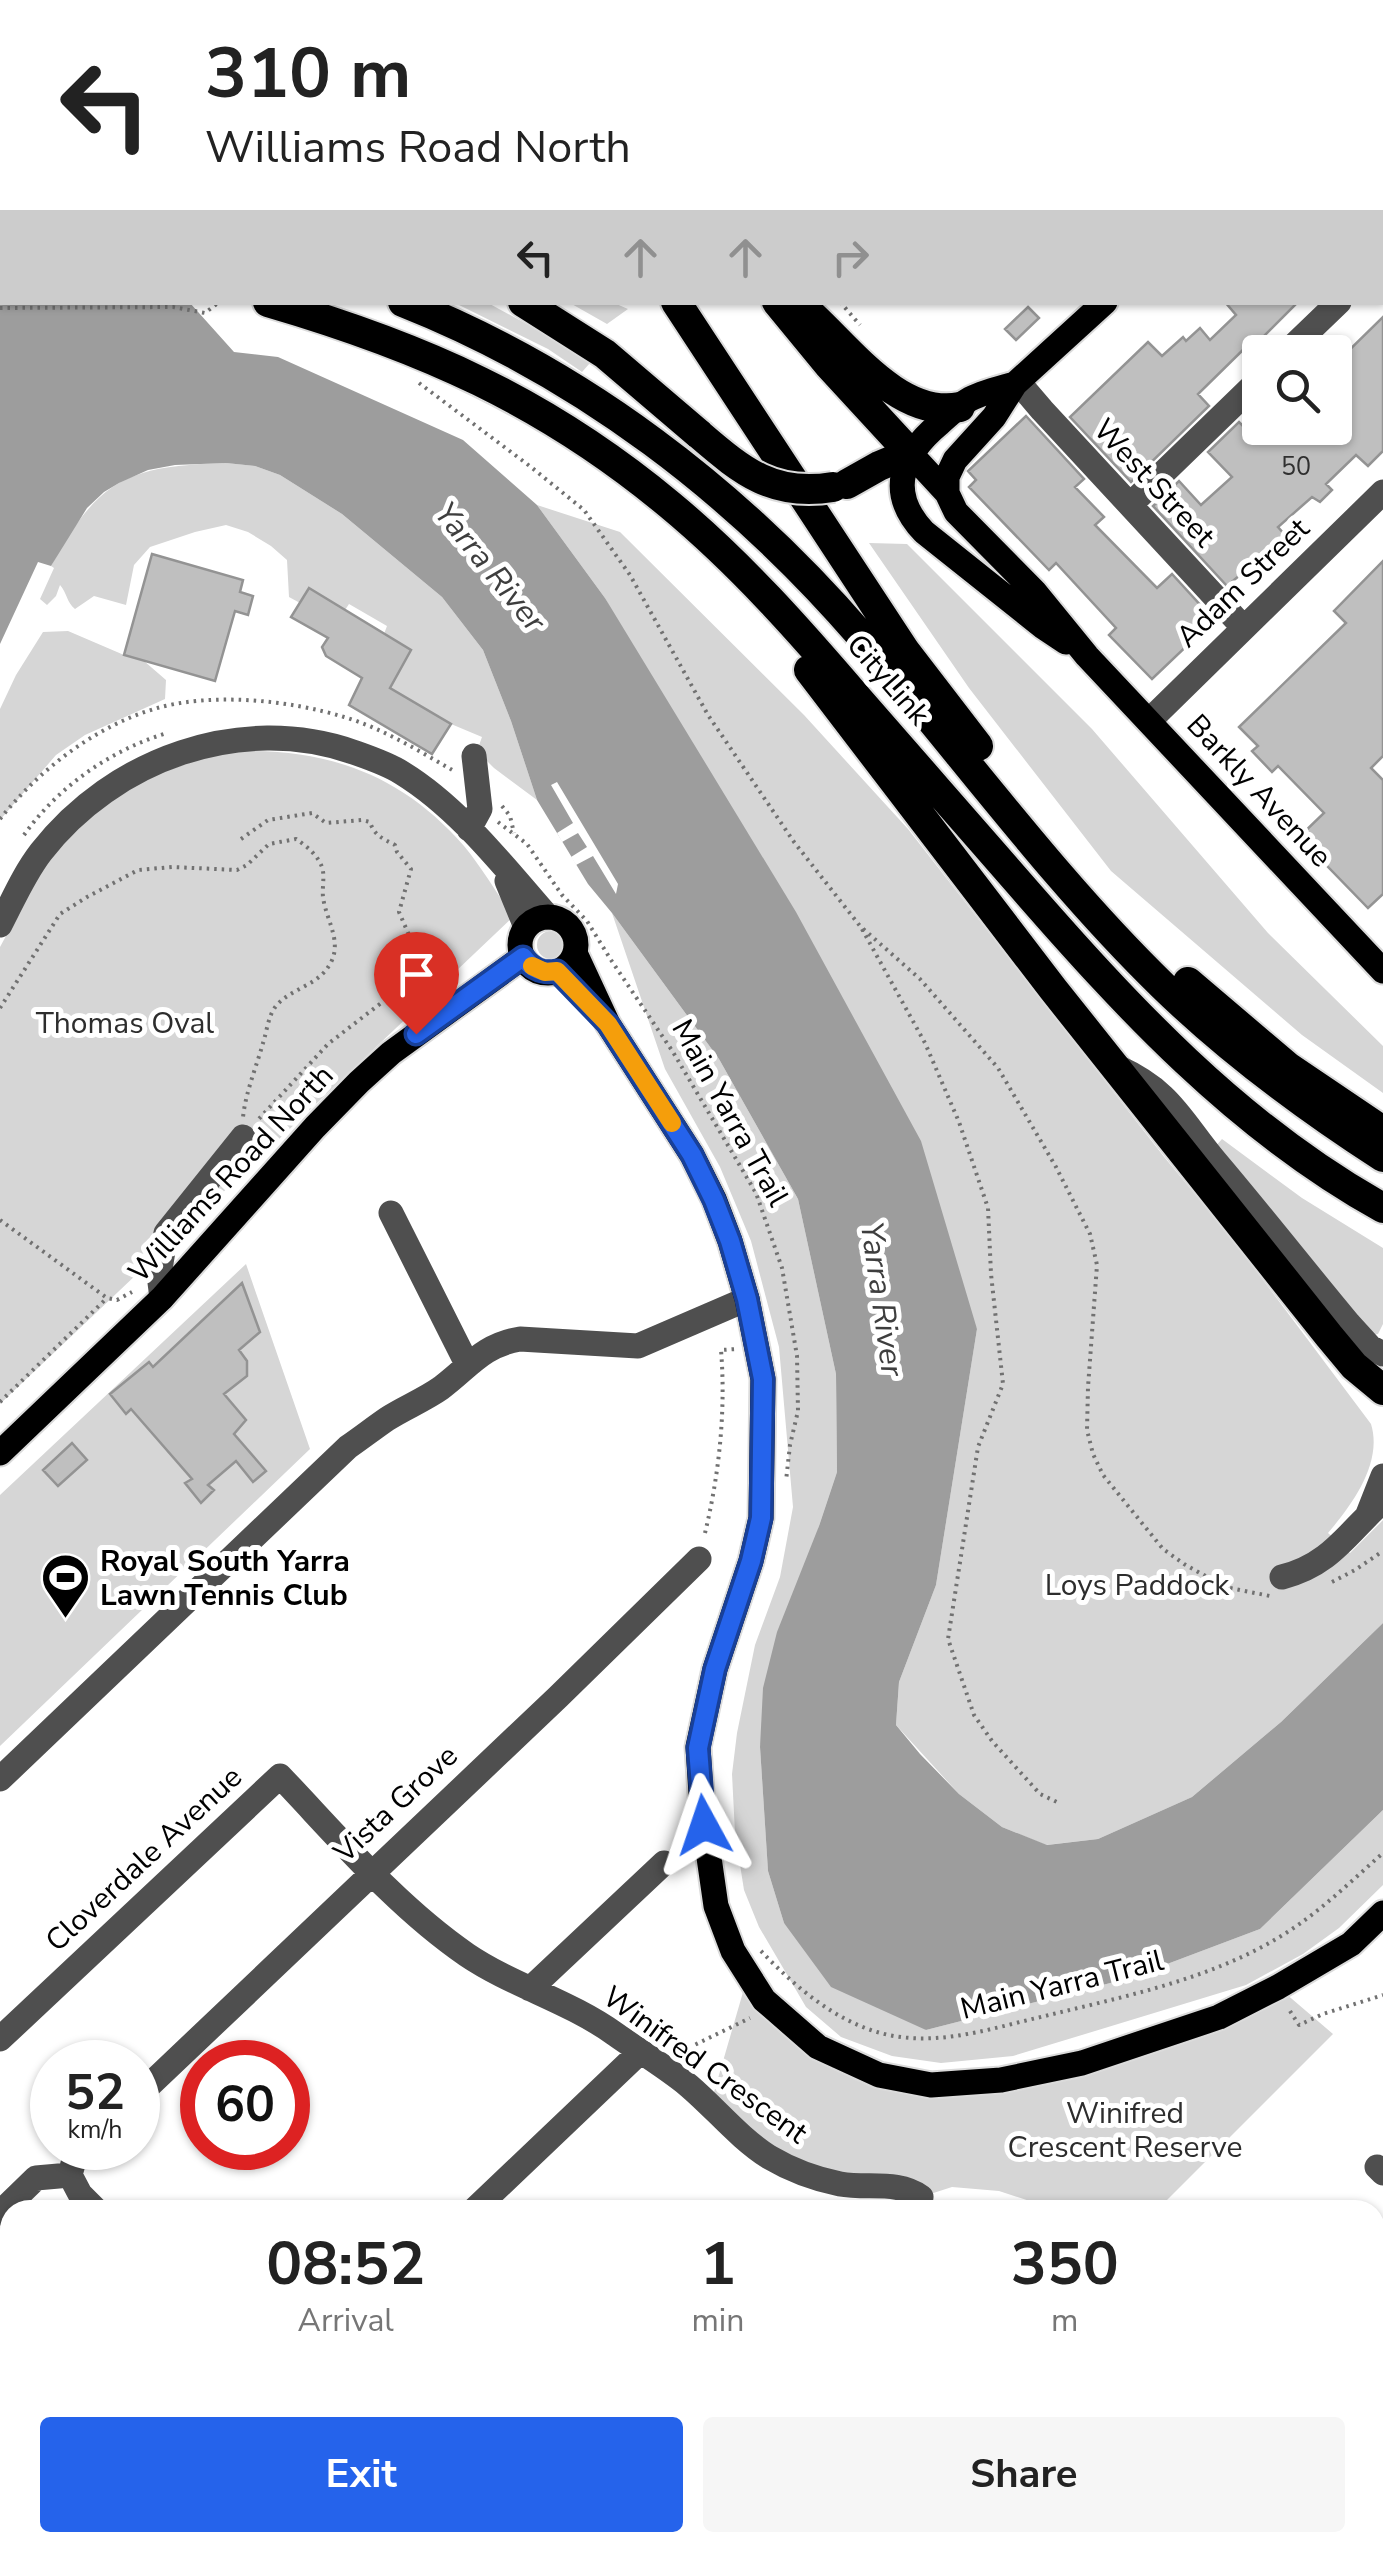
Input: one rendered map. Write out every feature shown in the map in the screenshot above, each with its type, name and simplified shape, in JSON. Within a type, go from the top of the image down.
[{"type":"highway","points":[[410,305],[495,344],[578,390],[714,490],[771,542],[862,637],[1046,858],[1160,984],[1258,1070],[1383,1157]]},
{"type":"highway","points":[[528,305],[605,354],[740,468],[766,482],[799,490],[902,484]]},
{"type":"highway","name":"CityLink","points":[[678,305],[905,651],[1009,786],[1181,976],[1288,1067],[1383,1131]]},
{"type":"highway","points":[[779,305],[816,352],[910,453],[840,485]]},
{"type":"highway","points":[[800,305],[894,391],[932,408],[960,406]]},
{"type":"highway","name":"CityLink","points":[[282,307],[416,351],[461,371],[518,400],[617,463],[712,541],[759,588],[1094,968],[1201,1077],[1280,1141],[1383,1208]]},
{"type":"highway","points":[[712,541],[1113,1064],[1346,1358],[1383,1390]]},
{"type":"main road","points":[[1017,383],[960,406],[924,437],[910,453],[902,484],[947,493],[947,477],[955,460],[1017,383],[1102,305]]},
{"type":"main road","name":"Barkly Avenue","points":[[910,453],[947,493],[953,508],[1034,591],[1087,656],[1380,963]]},
{"type":"main road","name":"Barkly Avenue","points":[[902,484],[909,512],[924,532],[1042,626],[1087,656]]},
{"type":"main road","points":[[557,918],[571,928],[577,945],[566,962],[545,972],[536,970],[523,957],[520,942],[537,922],[557,918]]},
{"type":"main road","name":"Williams Road North","points":[[0,1453],[391,1052],[523,957]]},
{"type":"main road","points":[[566,962],[699,1170],[730,1241],[747,1299],[763,1379],[761,1518],[715,1669],[698,1748],[716,1906],[733,1951],[764,2000],[818,2047],[879,2075],[931,2085],[1001,2080],[1082,2063],[1219,2017],[1351,1944],[1383,1913]]},
{"type":"street","points":[[1305,335],[1336,305]]},
{"type":"street","name":"West Street","points":[[1017,383],[1243,627]]},
{"type":"street","points":[[1130,505],[1242,396]]},
{"type":"street","name":"Adam Street","points":[[1149,721],[1383,492]]},
{"type":"street","points":[[0,924],[39,854],[80,811],[111,788],[178,753],[207,744],[260,737],[328,744],[400,772],[474,819],[537,922]]},
{"type":"street","points":[[474,756],[474,819]]},
{"type":"street","points":[[1113,1064],[1144,1081],[1173,1104],[1207,1152],[1377,1351]]},
{"type":"street","points":[[160,1287],[166,1233],[243,1137]]},
{"type":"street","points":[[391,1213],[466,1364]]},
{"type":"street","points":[[0,1778],[348,1447],[442,1388],[466,1364],[505,1342],[520,1340],[638,1346],[747,1299]]},
{"type":"street","points":[[1284,1587],[1341,1545],[1376,1508],[1383,1476]]},
{"type":"street","name":"Vista Grove","points":[[160,2075],[558,1696],[702,1546]]},
{"type":"street","name":"Cloverdale Avenue","points":[[0,2039],[280,1776],[371,1872]]},
{"type":"street","points":[[530,1988],[664,1863]]},
{"type":"street","name":"Winifred Crescent","points":[[371,1872],[430,1928],[471,1958],[606,2028],[688,2085],[766,2155],[800,2172],[842,2184],[911,2190],[917,2200]]},
{"type":"street","points":[[485,2200],[640,2052]]},
{"type":"street","points":[[71,2170],[70,2175],[86,2200]]},
{"type":"street","points":[[13,2200],[36,2178],[70,2175]]},
{"type":"path","points":[[0,308],[173,307],[205,312],[215,305]]},
{"type":"path","points":[[417,381],[584,510],[630,575],[708,715],[794,842],[860,926],[925,1042],[959,1122],[988,1208],[990,1274],[1003,1384],[978,1447],[948,1638],[974,1715],[1040,1794],[1059,1803]]},
{"type":"path","points":[[20,840],[51,803],[92,769],[123,749],[167,732]]},
{"type":"path","points":[[241,840],[268,820],[312,813],[326,823],[362,820],[370,822],[372,831],[395,845],[396,852],[411,869],[399,912],[409,934],[398,990],[328,1044],[243,1137]]},
{"type":"path","name":"Main Yarra Trail","points":[[474,819],[527,844],[562,895],[588,920],[673,1052],[756,1193],[782,1268],[798,1356],[798,1412],[785,1486]]},
{"type":"path","points":[[0,1008],[60,914],[138,870],[237,870],[247,866],[269,844],[296,839],[322,865],[323,897],[335,952],[321,976],[276,1006],[269,1020],[248,1087],[243,1137]]},
{"type":"path","points":[[860,926],[920,979],[998,1068],[1090,1234],[1097,1265],[1087,1430],[1103,1476],[1163,1549],[1184,1564],[1225,1587],[1256,1595],[1284,1587]]},
{"type":"path","points":[[0,1220],[107,1298],[117,1300],[160,1287]]},
{"type":"path","points":[[0,1402],[107,1298]]},
{"type":"path","points":[[702,1546],[712,1506],[722,1418],[721,1350],[736,1349]]},
{"type":"path","points":[[1324,1586],[1383,1551]]},
{"type":"path","name":"Main Yarra Trail","points":[[756,1942],[786,1976],[814,1999],[873,2030],[896,2037],[920,2038],[980,2033],[1150,1988],[1234,1961],[1296,1926],[1383,1853]]},
{"type":"path","points":[[1290,2010],[1299,2025],[1383,1995]]},
{"type":"path","points":[[664,2068],[683,2051],[752,2017]]},
{"type":"green space","points":[[459,305],[492,305],[590,363],[582,372],[548,349]]},
{"type":"green space","points":[[574,305],[619,305],[628,309],[607,324]]},
{"type":"green space","points":[[226,463],[255,466],[280,475],[342,514],[442,597],[483,650],[537,800],[477,751],[482,737],[451,724],[390,688],[411,650],[384,634],[387,626],[349,604],[345,610],[300,603],[289,597],[287,560],[248,532],[226,525],[150,547],[134,565],[126,605],[94,596],[75,609],[60,585],[47,605],[40,599],[54,568],[51,566],[68,536],[102,496],[140,474]]},
{"type":"green space","name":"Loys Paddock","points":[[537,505],[620,532],[804,715],[908,829],[1233,1240],[1371,1424],[1374,1439],[1369,1468],[1347,1510],[1328,1533],[1350,1553],[1383,1520],[1383,1623],[1281,1722],[1192,1797],[1098,1839],[1046,1845],[1002,1827],[959,1794],[896,1725],[899,1682],[936,1585],[977,1329],[605,598]]},
{"type":"green space","points":[[869,543],[907,544],[1092,729],[1268,933],[1383,1046],[1383,1093],[1302,1035],[1111,871],[969,688]]},
{"type":"green space","points":[[68,631],[144,661],[166,680],[165,699],[85,735],[56,755],[0,820],[0,709],[43,632]]},
{"type":"green space","name":"Thomas Oval","points":[[277,752],[338,763],[392,786],[441,822],[464,846],[513,917],[0,1404],[0,947],[45,864],[88,816],[143,779],[209,756]]},
{"type":"green space","points":[[612,913],[719,1059],[798,1199],[836,1374],[837,1472],[760,1747],[768,1871],[784,1923],[926,2030],[1130,1978],[1260,1929],[1383,1810],[1383,1885],[1339,1928],[1303,1954],[1246,1985],[1013,2056],[941,2063],[892,2056],[841,2037],[806,2007],[759,1927],[744,1890],[735,1833],[732,1774],[755,1645],[780,1577],[793,1507],[779,1347],[751,1241],[720,1167],[665,1069]]},
{"type":"green space","points":[[551,931],[561,935],[565,945],[561,955],[551,959],[541,955],[537,945],[541,935]]},
{"type":"green space","points":[[1222,1139],[1302,1198],[1383,1248],[1383,1324],[1378,1334],[1373,1335],[1214,1148]]},
{"type":"green space","name":"Royal South Yarra Lawn Tennis Club","points":[[246,1264],[310,1449],[0,1746],[0,1495]]},
{"type":"green space","name":"Winifred Crescent Reserve","points":[[748,1975],[764,2000],[879,2075],[1001,2080],[1278,1987],[1333,2034],[1167,2200],[1027,2200],[999,2191],[952,2187],[921,2197],[767,2155],[710,2106]]},
{"type":"water","name":"Yarra River","points":[[0,305],[192,305],[234,352],[278,357],[463,440],[537,505],[605,598],[796,912],[921,1141],[977,1329],[936,1585],[899,1682],[896,1725],[959,1794],[1002,1827],[1047,1845],[1098,1839],[1192,1797],[1281,1722],[1383,1623],[1383,1810],[1260,1929],[1130,1978],[926,2030],[831,1987],[784,1923],[768,1871],[760,1747],[763,1688],[777,1632],[837,1472],[836,1374],[798,1199],[719,1059],[588,884],[537,800],[483,650],[442,597],[342,514],[280,475],[255,466],[226,463],[148,470],[104,492],[87,508],[51,566],[38,562],[0,644]]},
{"type":"pier","points":[[557,782],[618,884],[616,894],[593,856],[576,865],[571,857],[587,847],[578,833],[562,842],[557,833],[573,823],[551,785]]},
{"type":"building","points":[[1228,305],[1295,305],[1265,335],[1242,335],[1242,351],[1198,394],[1209,406],[1131,482],[1070,417],[1148,342],[1162,356],[1200,328],[1210,340],[1236,315]]},
{"type":"building","points":[[1028,307],[1039,318],[1016,340],[1005,329]]},
{"type":"building","points":[[1383,317],[1383,451],[1368,466],[1356,455],[1326,484],[1332,490],[1320,502],[1312,497],[1278,527],[1286,536],[1227,586],[1153,506],[1179,481],[1201,505],[1232,477],[1208,452],[1239,422],[1242,445],[1352,445],[1352,347]]},
{"type":"building","points":[[1026,416],[1084,479],[1075,487],[1104,517],[1095,525],[1157,588],[1172,574],[1214,620],[1152,679],[1109,635],[1116,628],[1056,563],[1049,570],[969,487],[976,480],[968,471]]},
{"type":"building","points":[[152,554],[243,580],[240,592],[253,596],[248,615],[235,611],[215,681],[124,655]]},
{"type":"building","points":[[1383,561],[1383,756],[1371,768],[1383,780],[1383,894],[1368,908],[1299,837],[1324,813],[1278,766],[1272,772],[1252,751],[1258,746],[1239,727],[1346,623],[1334,611]]},
{"type":"building","points":[[309,588],[411,650],[390,688],[451,724],[432,754],[349,705],[362,678],[326,656],[322,647],[328,638],[291,617]]},
{"type":"building","points":[[242,1283],[260,1332],[239,1350],[247,1361],[247,1376],[224,1394],[246,1420],[234,1434],[266,1471],[253,1482],[236,1461],[208,1485],[214,1490],[201,1503],[185,1483],[192,1479],[131,1409],[126,1414],[110,1394],[149,1362],[153,1367]]},
{"type":"building","points":[[72,1443],[87,1460],[58,1486],[43,1470]]},
{"type":"slow traffic","points":[[532,966],[545,972],[557,971],[608,1024],[672,1123]]},
{"type":"place","name":"Royal South Yarra Lawn Tennis Club","points":[[65,1620]]},
{"type":"route","points":[[416,1034],[523,957],[536,970],[557,971],[608,1024],[662,1108],[692,1155],[730,1241],[747,1299],[763,1379],[761,1518],[715,1669],[698,1748],[704,1825]]}]
